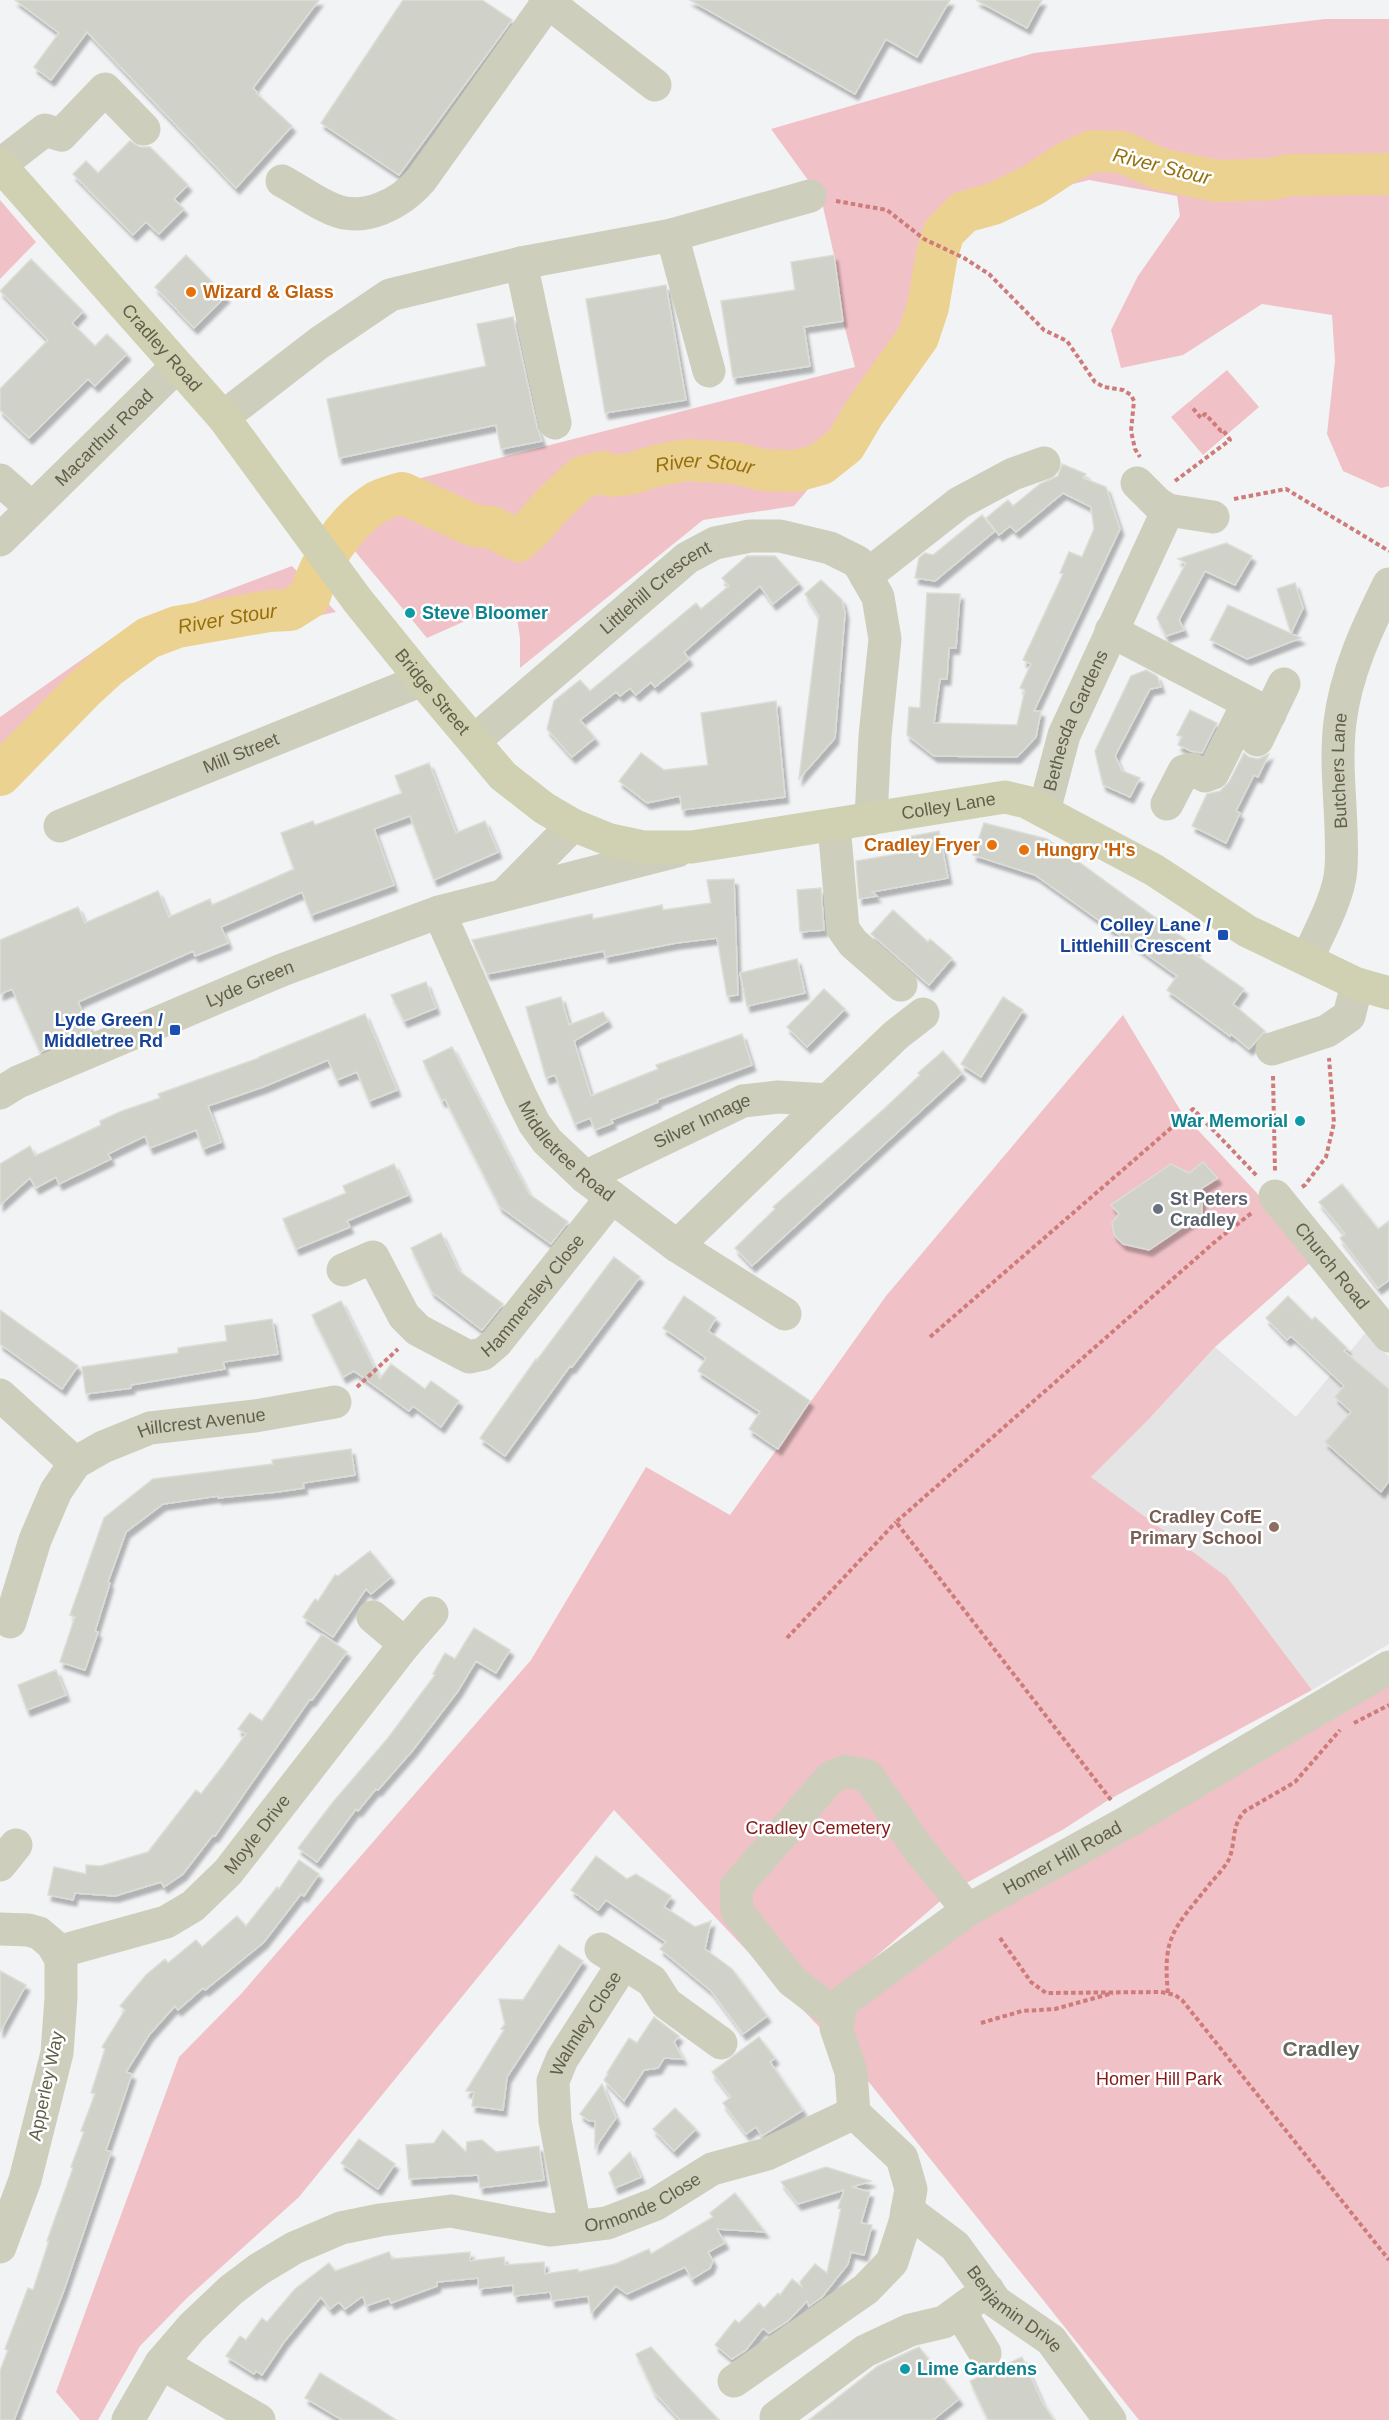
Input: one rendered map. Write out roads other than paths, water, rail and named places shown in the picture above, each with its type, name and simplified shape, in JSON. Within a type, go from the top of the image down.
[{"type":"main road","name":"Cradley Road","points":[[0,165],[223,417],[312,540]]},
{"type":"main road","name":"Bridge Street","points":[[312,540],[358,601],[503,776],[544,808],[573,825]]},
{"type":"main road","name":"Colley Lane","points":[[573,825],[627,844],[643,847],[693,847],[1005,797],[1026,802],[1154,870],[1247,931],[1357,984],[1389,993]]},
{"type":"street","points":[[282,181],[333,210],[352,214],[393,204],[411,191],[421,180],[547,1],[586,12],[655,85]]},
{"type":"street","points":[[0,165],[45,130],[61,135],[105,89],[144,129]]},
{"type":"street","points":[[223,417],[319,343],[390,295],[521,263],[672,235],[821,198]]},
{"type":"street","points":[[672,235],[709,371]]},
{"type":"street","points":[[521,263],[555,423]]},
{"type":"street","name":"Macarthur Road","points":[[0,540],[177,366]]},
{"type":"street","points":[[866,576],[959,503],[1013,474],[1044,463]]},
{"type":"street","points":[[0,480],[32,508]]},
{"type":"street","name":"Bethesda Gardens","points":[[1044,811],[1064,735],[1111,631],[1154,499],[1213,517]]},
{"type":"street","name":"Littlehill Crescent","points":[[474,741],[687,558],[716,543],[750,536],[780,536],[830,548],[858,562],[878,597],[885,639],[875,736],[871,819]]},
{"type":"street","name":"Butchers Lane","points":[[1307,959],[1328,915],[1341,871],[1338,748],[1340,721],[1349,676],[1372,617],[1389,584]]},
{"type":"street","name":"Bethesda Gardens","points":[[1111,631],[1258,719]]},
{"type":"street","name":"Mill Street","points":[[60,826],[422,680]]},
{"type":"street","points":[[1167,804],[1184,771],[1192,769],[1205,776],[1213,773],[1284,684]]},
{"type":"street","name":"Lyde Green","points":[[506,893],[573,825]]},
{"type":"street","points":[[834,825],[843,929],[853,943],[901,985]]},
{"type":"street","name":"Lyde Green","points":[[0,1093],[18,1082],[282,970],[439,912],[693,847]]},
{"type":"street","name":"Middletree Road","points":[[439,912],[519,1095],[547,1141],[585,1177],[677,1246],[784,1314]]},
{"type":"street","points":[[1272,1049],[1327,1031],[1349,1016],[1357,984]]},
{"type":"street","points":[[677,1246],[828,1100],[889,1028],[923,1014]]},
{"type":"street","name":"Silver Innage","points":[[585,1177],[743,1101],[778,1097],[828,1100]]},
{"type":"street","name":"Church Road","points":[[1275,1196],[1389,1336]]},
{"type":"street","name":"Hammersley Close","points":[[343,1270],[384,1250],[404,1316],[418,1330],[469,1357],[483,1354],[496,1343],[612,1197]]},
{"type":"street","points":[[0,1395],[75,1463]]},
{"type":"street","name":"Hillcrest Avenue","points":[[10,1622],[35,1540],[56,1491],[75,1463],[103,1447],[150,1428],[255,1416],[335,1402]]},
{"type":"street","name":"Moyle Drive","points":[[58,1952],[166,1922],[193,1906],[228,1872],[405,1644],[432,1613]]},
{"type":"street","points":[[373,1617],[405,1644]]},
{"type":"street","name":"Homer Hill Road","points":[[839,2017],[842,2002],[968,1910],[1129,1821],[1389,1667]]},
{"type":"street","points":[[734,2381],[866,2289],[892,2262],[911,2189],[902,2158],[854,2113],[851,2072],[836,2028],[839,2017],[792,1981],[737,1911],[736,1887],[831,1777],[846,1771],[868,1776],[917,1847],[968,1910]]},
{"type":"street","points":[[0,1929],[28,1930],[39,1933],[58,1952]]},
{"type":"street","name":"Apperley Way","points":[[0,2247],[25,2180],[57,2053],[61,1998],[61,1959],[58,1952]]},
{"type":"street","name":"Walmley Close","points":[[575,2227],[555,2121],[553,2081],[612,1956],[652,1981],[666,2003],[720,2043]]},
{"type":"street","name":"Ormonde Close","points":[[128,2420],[161,2364],[192,2326],[231,2290],[259,2269],[294,2248],[341,2228],[380,2220],[451,2211],[550,2230],[607,2223],[656,2204],[712,2169],[767,2154],[854,2113]]},
{"type":"street","name":"Benjamin Drive","points":[[907,2210],[955,2246],[996,2302],[1051,2340],[1110,2420]]},
{"type":"street","points":[[776,2417],[865,2351],[910,2330],[944,2322],[988,2290]]},
{"type":"street","points":[[960,2312],[985,2353]]},
{"type":"street","points":[[161,2364],[259,2420]]},
{"type":"waterway","name":"River Stour","points":[[0,775],[84,689],[108,667],[148,638],[177,627],[269,611],[290,610],[309,598],[319,571],[343,533],[363,512],[385,498],[402,493],[475,526],[492,527],[518,541],[582,477],[603,472],[612,476],[630,474],[659,465],[687,460],[735,463],[763,470],[796,471],[821,464],[845,445],[864,413],[918,337],[928,307],[937,254],[944,232],[964,212],[993,204],[1033,185],[1068,162],[1092,151],[1122,152],[1160,169],[1217,181],[1272,179],[1289,175],[1389,174]]},
{"type":"place","name":"Wizard & Glass","points":[[191,292]]},
{"type":"place","name":"Steve Bloomer","points":[[410,613]]},
{"type":"place","name":"Cradley Fryer","points":[[992,845]]},
{"type":"place","name":"Hungry 'H's","points":[[1024,850]]},
{"type":"place","name":"Colley Lane / Littlehill Crescent","points":[[1223,935]]},
{"type":"place","name":"Lyde Green / Middletree Rd","points":[[175,1030]]},
{"type":"place","name":"War Memorial","points":[[1300,1121]]},
{"type":"place","name":"St Peters Cradley","points":[[1158,1209]]},
{"type":"place","name":"Cradley CofE Primary School","points":[[1274,1527]]},
{"type":"place","name":"Lime Gardens","points":[[905,2369]]},
{"type":"district","name":"Cradley","points":[[1321,2048]]},
{"type":"park label","name":"Cradley Cemetery","points":[[818,1828]]},
{"type":"park label","name":"Homer Hill Park","points":[[1159,2079]]}]
